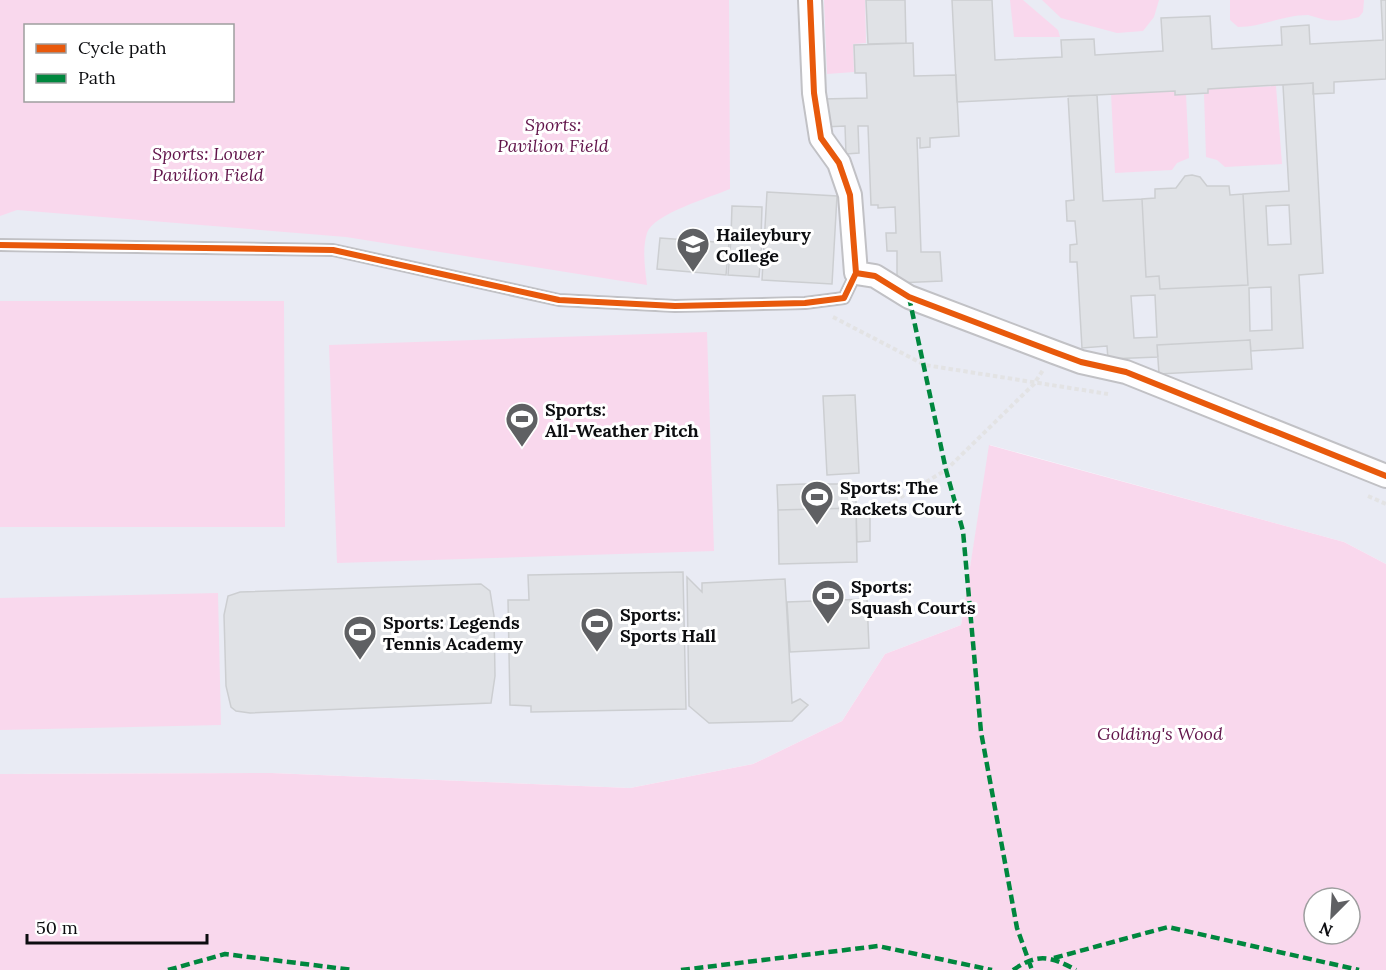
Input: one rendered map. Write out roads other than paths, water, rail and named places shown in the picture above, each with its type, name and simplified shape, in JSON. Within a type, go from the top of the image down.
[{"type":"street","points":[[810,0],[814,93],[822,138],[839,163],[850,195],[856,273],[875,276],[909,297],[1081,362],[1126,372],[1386,476]]},
{"type":"lane","points":[[0,245],[333,250],[559,300],[675,306],[805,303],[844,298],[856,273]]},
{"type":"place","name":"Haileybury College","points":[[693,273]]},
{"type":"place","name":"Sports: All-Weather Pitch","points":[[522,448]]},
{"type":"place","name":"Sports: The Rackets Court","points":[[817,526]]},
{"type":"place","name":"Sports: Squash Courts","points":[[828,625]]},
{"type":"place","name":"Sports: Sports Hall","points":[[597,653]]},
{"type":"place","name":"Sports: Legends Tennis Academy","points":[[360,661]]},
{"type":"park label","name":"Sports: Pavilion Field","points":[[553,134]]},
{"type":"park label","name":"Sports: Lower Pavilion Field","points":[[208,163]]},
{"type":"park label","name":"Golding's Wood","points":[[1160,733]]}]
